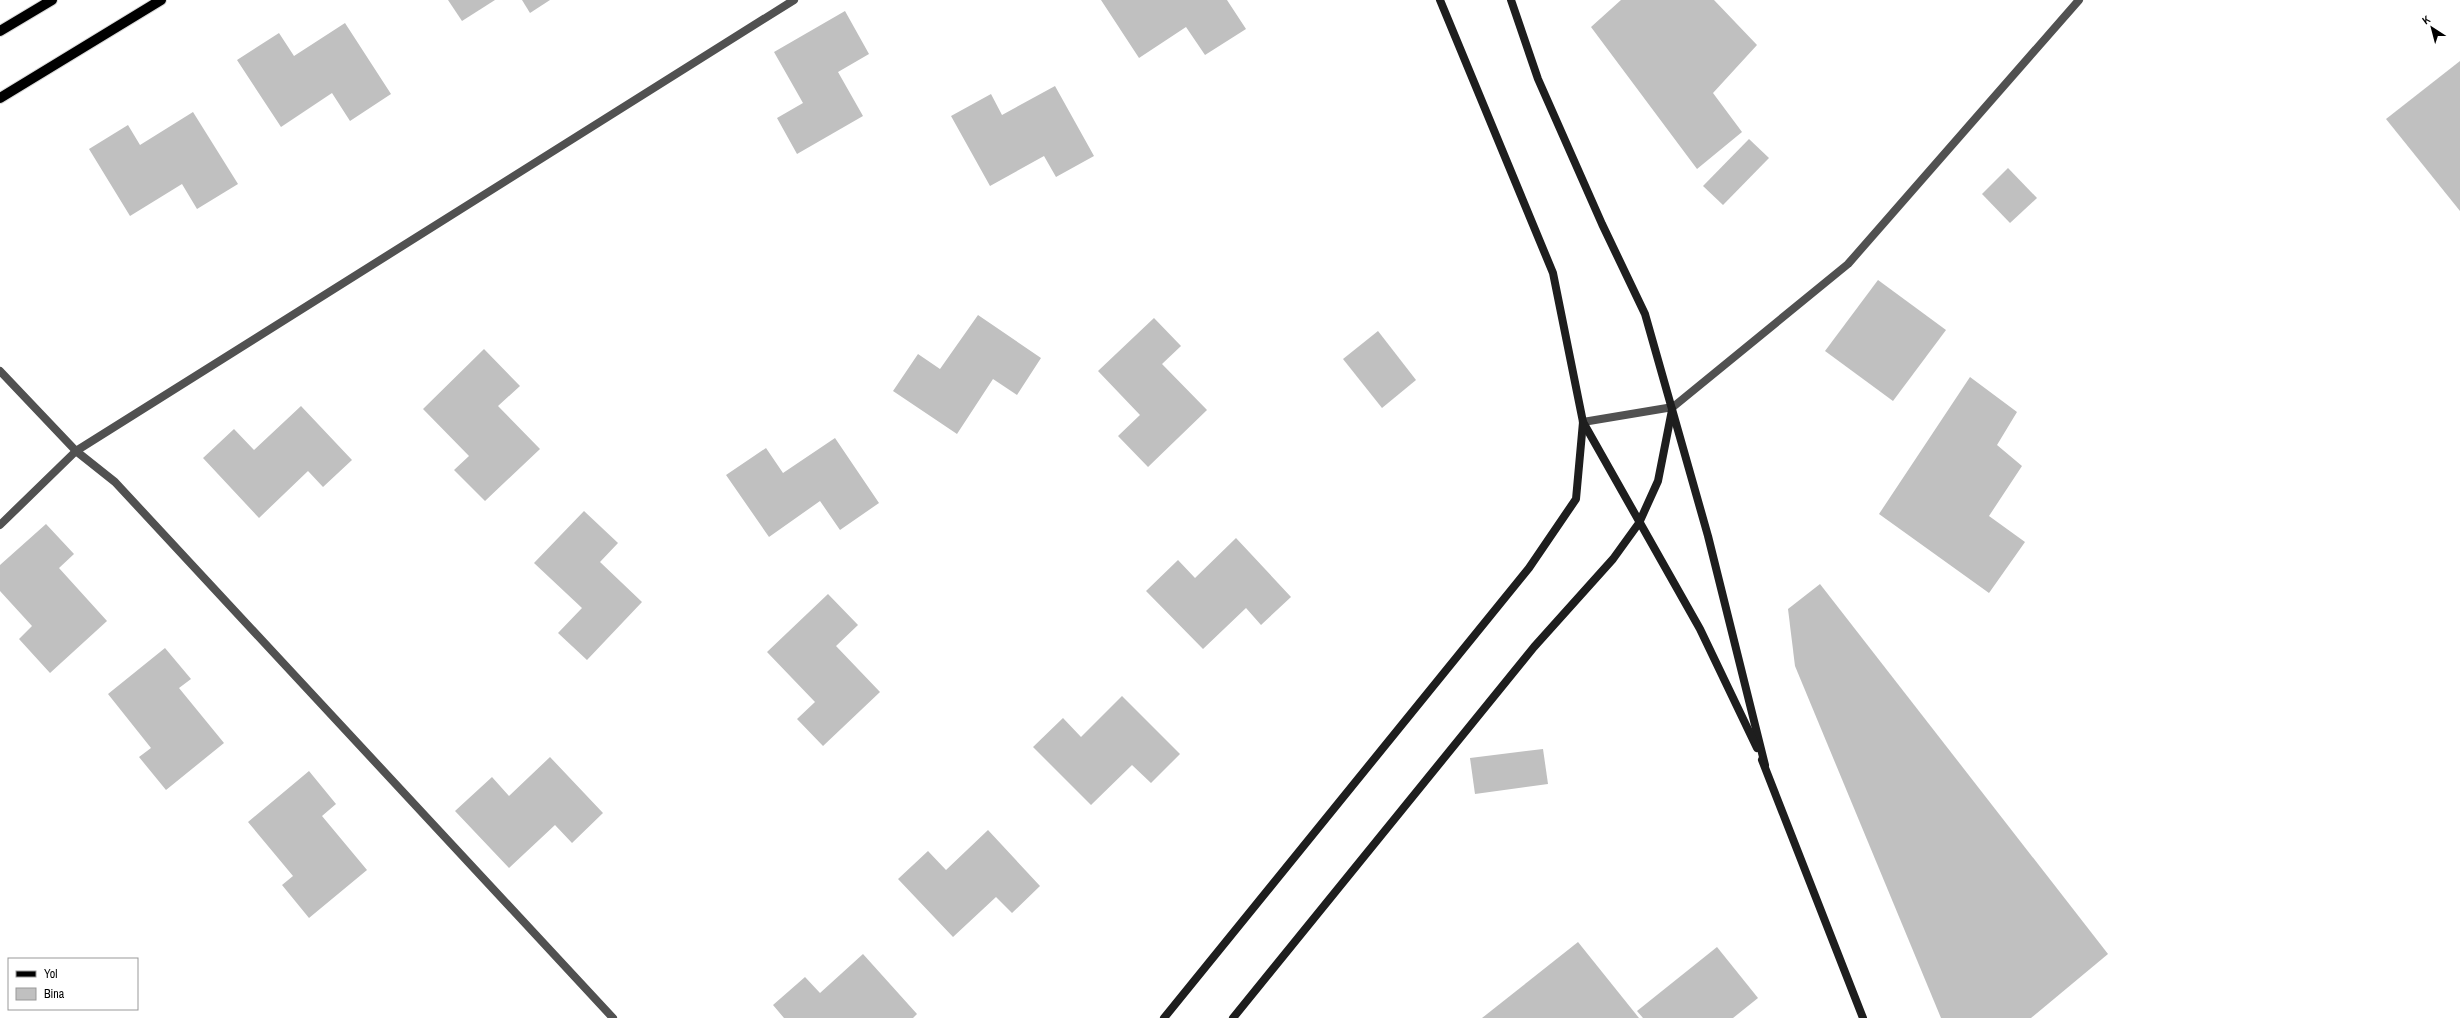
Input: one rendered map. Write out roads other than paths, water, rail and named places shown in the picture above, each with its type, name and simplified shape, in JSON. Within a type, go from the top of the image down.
[{"type":"main road","points":[[0,31],[52,0]]},
{"type":"main road","points":[[0,98],[161,0]]},
{"type":"main road","points":[[1164,1018],[1529,568],[1576,499],[1583,422],[1553,273],[1440,0]]},
{"type":"main road","points":[[1511,0],[1538,79],[1602,224],[1645,314],[1673,407],[1708,536],[1765,765]]},
{"type":"main road","points":[[1233,1018],[1529,654],[1613,559],[1639,523],[1658,481],[1673,407]]},
{"type":"main road","points":[[1583,422],[1700,629],[1765,765],[1864,1018]]},
{"type":"street","points":[[0,525],[76,451],[794,0]]},
{"type":"street","points":[[1583,422],[1673,407],[1848,264],[2079,0]]},
{"type":"street","points":[[0,371],[76,451],[114,482],[613,1018]]}]
